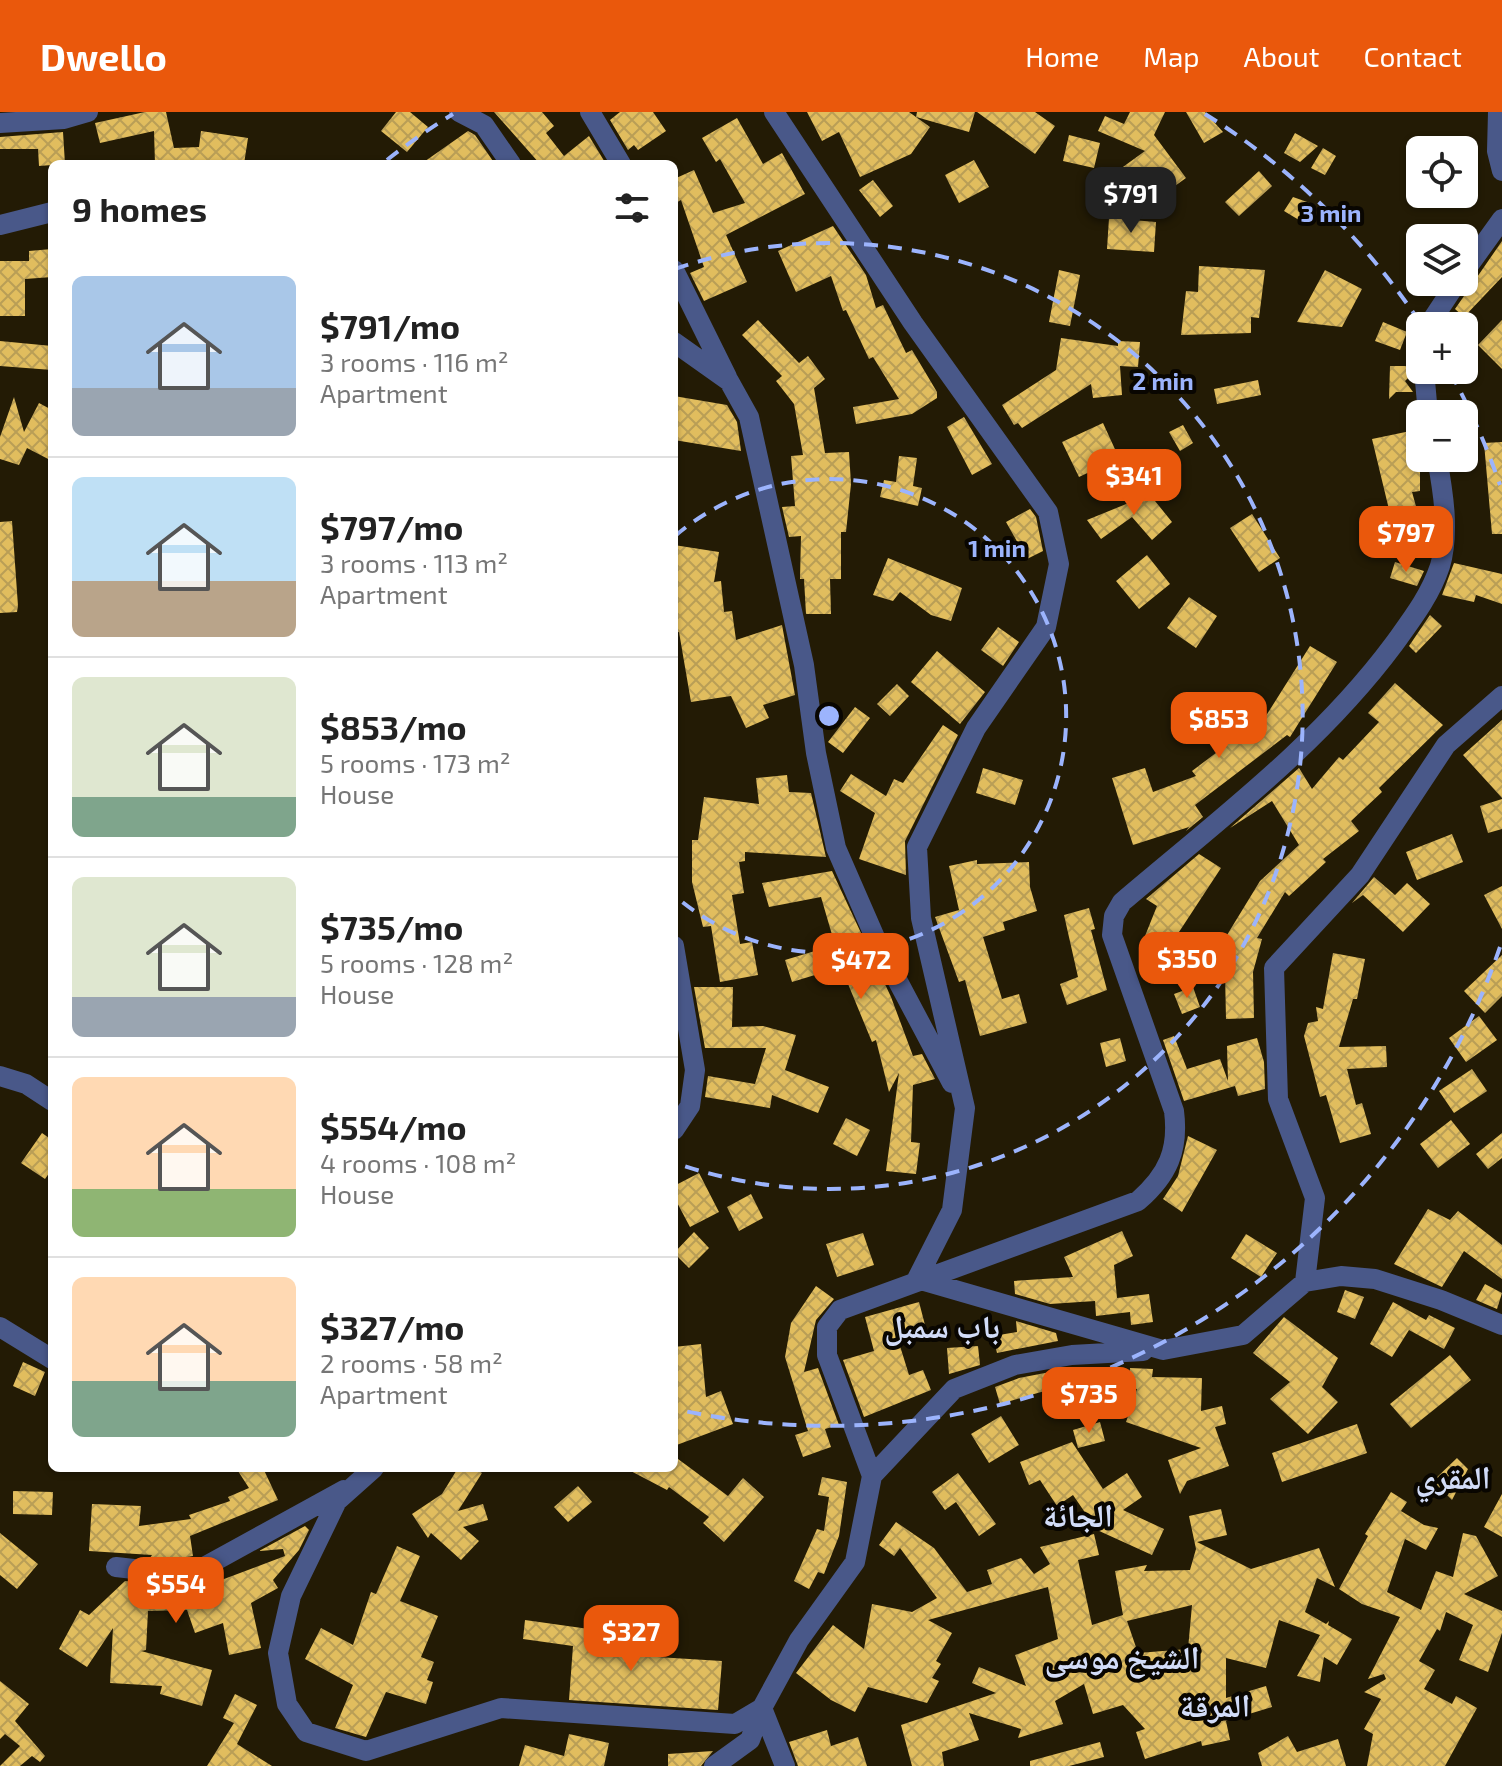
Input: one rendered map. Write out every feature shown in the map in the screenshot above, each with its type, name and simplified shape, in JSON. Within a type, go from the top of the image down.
[{"type":"street","points":[[0,123],[64,119],[88,112]]},
{"type":"street","points":[[459,112],[484,125],[508,160]]},
{"type":"street","points":[[590,112],[619,160]]},
{"type":"street","points":[[774,112],[913,323],[1048,512],[1059,564],[1046,627],[976,728],[917,847],[921,918],[965,1108],[952,1210],[917,1279]]},
{"type":"street","points":[[1498,112],[1497,151],[1502,171]]},
{"type":"street","points":[[0,225],[48,213]]},
{"type":"street","points":[[1478,252],[1502,219]]},
{"type":"street","points":[[678,278],[749,417],[777,533],[836,848],[877,942],[965,1108]]},
{"type":"street","points":[[678,345],[729,381]]},
{"type":"street","points":[[714,1766],[750,1740],[762,1708],[799,1640],[855,1562],[872,1476],[827,1355],[827,1327],[840,1310],[917,1279],[1138,1201],[1153,1188],[1173,1159],[1177,1136],[1174,1111],[1112,935],[1114,916],[1122,902],[1315,737],[1382,660],[1423,605],[1441,564],[1443,489],[1440,472]]},
{"type":"street","points":[[1305,1282],[1315,1198],[1278,1099],[1274,968],[1360,875],[1446,745],[1502,696]]},
{"type":"street","points":[[678,970],[695,1070],[690,1106],[678,1124]]},
{"type":"street","points":[[0,1076],[26,1084],[48,1098]]},
{"type":"street","points":[[872,1476],[954,1389],[1015,1365],[1072,1355],[1163,1350],[1243,1335],[1305,1282],[1341,1276],[1375,1279],[1441,1300],[1502,1325]]},
{"type":"street","points":[[917,1279],[1163,1350]]},
{"type":"street","points":[[0,1327],[48,1357]]},
{"type":"street","points":[[370,1472],[337,1501],[291,1596],[278,1653],[287,1704],[306,1732],[366,1751],[501,1708],[735,1724],[762,1708]]},
{"type":"street","points":[[116,1567],[169,1573],[204,1567],[357,1484]]},
{"type":"street","points":[[762,1708],[785,1766]]},
{"type":"building","points":[[145,112],[166,112],[174,148],[199,147],[201,131],[248,138],[245,160],[155,160],[154,131],[100,143],[95,123]]},
{"type":"building","points":[[396,112],[410,112],[428,127],[407,152],[381,131]]},
{"type":"building","points":[[494,112],[542,112],[554,126],[546,133],[564,156],[589,136],[604,160],[536,160]]},
{"type":"building","points":[[620,112],[653,112],[666,131],[638,150],[634,145],[628,150],[610,120]]},
{"type":"building","points":[[807,112],[909,112],[930,127],[911,154],[860,177],[839,132],[822,141]]},
{"type":"building","points":[[917,112],[975,112],[969,132],[916,117]]},
{"type":"building","points":[[977,112],[1035,112],[1055,126],[1035,154]]},
{"type":"building","points":[[1130,112],[1165,112],[1154,135],[1186,178],[1143,209],[1116,172],[1145,151],[1098,131],[1105,116],[1124,124]]},
{"type":"building","points":[[1186,112],[1205,112],[1223,132],[1204,143]]},
{"type":"building","points":[[737,118],[763,164],[782,153],[805,194],[726,235],[747,282],[704,301],[690,273],[704,267],[681,200],[678,202],[678,177],[694,170],[713,213],[745,203],[720,159],[716,162],[702,138]]},
{"type":"building","points":[[468,131],[475,135],[492,160],[427,160]]},
{"type":"building","points":[[63,132],[65,160],[48,160],[48,165],[39,166],[38,149],[0,149],[0,137]]},
{"type":"building","points":[[1295,133],[1318,146],[1300,162],[1284,153]]},
{"type":"building","points":[[1069,135],[1100,143],[1094,168],[1063,161]]},
{"type":"building","points":[[1323,148],[1336,156],[1325,175],[1311,168]]},
{"type":"building","points":[[974,160],[989,187],[959,203],[945,175]]},
{"type":"building","points":[[1259,171],[1272,186],[1239,216],[1225,202]]},
{"type":"building","points":[[873,180],[893,206],[880,217],[859,190]]},
{"type":"building","points":[[1293,197],[1310,203],[1299,220],[1284,211]]},
{"type":"building","points":[[1109,218],[1156,222],[1154,252],[1107,249]]},
{"type":"building","points":[[833,226],[866,275],[876,308],[883,305],[906,353],[912,350],[937,392],[937,398],[912,414],[856,424],[853,407],[899,399],[873,357],[869,359],[846,310],[843,311],[831,276],[796,292],[778,251]]},
{"type":"building","points":[[1502,241],[1502,277],[1469,312],[1458,312],[1455,309],[1464,296],[1478,296],[1478,276]]},
{"type":"building","points":[[48,249],[48,277],[25,279],[25,316],[0,316],[0,261],[29,261],[29,251]]},
{"type":"building","points":[[1199,266],[1265,270],[1259,318],[1251,317],[1251,333],[1181,335],[1186,291],[1198,292]]},
{"type":"building","points":[[1059,270],[1080,275],[1070,326],[1049,322]]},
{"type":"building","points":[[1325,270],[1362,289],[1342,327],[1297,322]]},
{"type":"building","points":[[758,320],[799,363],[808,356],[825,379],[814,388],[825,453],[849,452],[851,484],[846,532],[841,532],[841,579],[830,579],[831,614],[806,614],[804,579],[800,579],[801,536],[789,537],[782,507],[795,506],[791,456],[803,455],[794,404],[776,381],[782,376],[742,335]]},
{"type":"building","points":[[1502,320],[1502,369],[1478,345]]},
{"type":"building","points":[[1383,322],[1406,332],[1400,350],[1375,341]]},
{"type":"building","points":[[1061,338],[1118,346],[1118,341],[1140,342],[1138,367],[1120,366],[1122,395],[1093,398],[1091,384],[1022,428],[1018,423],[1014,425],[1002,405],[1056,370]]},
{"type":"building","points":[[0,341],[48,346],[48,370],[0,366]]},
{"type":"building","points":[[1390,366],[1406,366],[1405,381],[1413,392],[1396,392],[1389,399]]},
{"type":"building","points":[[1258,380],[1261,395],[1217,404],[1214,389]]},
{"type":"building","points":[[14,397],[24,432],[39,403],[48,408],[48,459],[27,448],[19,465],[0,459],[0,437]]},
{"type":"building","points":[[678,397],[727,405],[737,422],[741,451],[678,441]]},
{"type":"building","points":[[964,417],[992,464],[972,475],[947,427]]},
{"type":"building","points":[[1103,423],[1119,458],[1079,477],[1062,442]]},
{"type":"building","points":[[1183,425],[1193,443],[1180,451],[1169,432]]},
{"type":"building","points":[[1406,432],[1406,472],[1420,472],[1420,491],[1412,492],[1419,517],[1393,526],[1372,439]]},
{"type":"building","points":[[1502,442],[1502,534],[1492,534],[1484,443]]},
{"type":"building","points":[[899,456],[917,458],[913,486],[922,488],[918,506],[880,497],[884,480],[896,482]]},
{"type":"building","points":[[1158,491],[1161,496],[1155,501],[1172,522],[1152,540],[1132,517],[1101,539],[1087,520]]},
{"type":"building","points":[[1030,509],[1036,517],[1043,551],[1027,559],[1006,522]]},
{"type":"building","points":[[1252,514],[1280,558],[1259,572],[1230,528]]},
{"type":"building","points":[[12,521],[18,606],[17,612],[0,613],[0,522]]},
{"type":"building","points":[[678,546],[719,552],[714,582],[721,581],[724,612],[732,611],[736,640],[782,625],[795,695],[763,705],[769,718],[746,728],[731,696],[691,702],[679,632]]},
{"type":"building","points":[[1147,555],[1170,584],[1139,609],[1116,581]]},
{"type":"building","points":[[888,558],[962,588],[951,621],[931,615],[900,592],[893,601],[873,595]]},
{"type":"building","points":[[1395,562],[1424,571],[1417,586],[1390,578]]},
{"type":"building","points":[[1454,563],[1502,574],[1502,604],[1476,595],[1474,602],[1442,595]]},
{"type":"building","points":[[1189,597],[1217,616],[1196,648],[1167,628]]},
{"type":"building","points":[[1430,615],[1442,626],[1416,653],[1409,646]]},
{"type":"building","points":[[998,627],[1019,642],[1003,666],[981,650]]},
{"type":"building","points":[[1310,646],[1337,662],[1290,737],[1287,735],[1195,805],[1203,817],[1186,831],[1189,827],[1133,845],[1112,778],[1145,768],[1153,792],[1196,776],[1192,771],[1253,725],[1257,730]]},
{"type":"building","points":[[937,651],[985,692],[960,724],[911,682]]},
{"type":"building","points":[[1395,683],[1443,725],[1379,788],[1382,792],[1351,821],[1359,831],[1323,859],[1326,862],[1289,896],[1285,892],[1257,938],[1262,939],[1253,972],[1254,1018],[1226,1019],[1225,973],[1217,971],[1227,935],[1260,881],[1299,845],[1272,801],[1230,828],[1299,768],[1312,789],[1339,757],[1343,760],[1379,722],[1368,713]]},
{"type":"building","points":[[897,684],[909,696],[890,716],[877,704]]},
{"type":"building","points":[[855,707],[870,718],[843,753],[828,742]]},
{"type":"building","points":[[1502,720],[1502,798],[1463,755]]},
{"type":"building","points":[[943,725],[958,735],[905,841],[906,875],[859,859],[875,813],[840,791],[851,774],[886,796],[894,779],[903,783]]},
{"type":"building","points":[[983,768],[1023,780],[1015,805],[976,793]]},
{"type":"building","points":[[787,775],[789,792],[811,793],[826,857],[745,852],[745,861],[739,862],[744,893],[732,895],[740,944],[752,942],[758,975],[720,982],[711,926],[703,927],[692,882],[692,840],[698,840],[704,797],[759,804],[756,778]]},
{"type":"building","points":[[1502,799],[1502,829],[1488,833],[1480,806]]},
{"type":"building","points":[[1452,834],[1463,862],[1417,880],[1406,852]]},
{"type":"building","points":[[1199,854],[1221,868],[1179,932],[1171,952],[1143,941],[1157,906],[1146,899]]},
{"type":"building","points":[[977,860],[977,864],[1029,862],[1030,887],[1037,911],[1003,922],[1005,930],[983,937],[1002,999],[1019,994],[1027,1023],[980,1036],[965,980],[959,982],[935,917],[959,910],[949,866]]},
{"type":"building","points":[[832,871],[891,997],[913,1056],[922,1054],[935,1079],[913,1085],[911,1142],[920,1143],[916,1174],[886,1171],[899,1073],[889,1092],[876,1040],[872,1042],[841,967],[792,982],[785,960],[835,945],[821,897],[769,907],[762,883]]},
{"type":"building","points":[[1374,877],[1395,895],[1407,883],[1430,904],[1403,932],[1363,895],[1352,903]]},
{"type":"building","points":[[1502,886],[1502,929],[1484,895]]},
{"type":"building","points":[[1089,908],[1095,929],[1091,930],[1107,990],[1067,1005],[1060,984],[1078,977],[1064,915]]},
{"type":"building","points":[[1333,953],[1365,959],[1357,999],[1353,999],[1339,1047],[1386,1046],[1387,1067],[1347,1069],[1356,1105],[1362,1103],[1371,1134],[1340,1143],[1326,1095],[1320,1097],[1304,1036],[1308,1023],[1318,1021],[1316,1007],[1323,1009]]},
{"type":"building","points":[[1502,955],[1502,996],[1485,1013],[1464,991]]},
{"type":"building","points":[[694,987],[733,987],[732,1027],[763,1026],[796,1035],[785,1070],[829,1087],[818,1113],[772,1095],[770,1108],[705,1097],[708,1076],[755,1084],[766,1048],[705,1048]]},
{"type":"building","points":[[1193,987],[1200,1007],[1182,1014],[1174,994]]},
{"type":"building","points":[[1479,1016],[1497,1040],[1466,1062],[1449,1038]]},
{"type":"building","points":[[1174,1036],[1187,1069],[1220,1059],[1228,1081],[1227,1046],[1257,1038],[1264,1062],[1265,1089],[1238,1096],[1235,1086],[1184,1101],[1163,1040]]},
{"type":"building","points":[[1120,1038],[1126,1061],[1106,1067],[1100,1043]]},
{"type":"building","points":[[1472,1069],[1487,1091],[1454,1113],[1439,1091]]},
{"type":"building","points":[[846,1118],[870,1130],[857,1156],[833,1144]]},
{"type":"building","points":[[1451,1120],[1470,1144],[1438,1168],[1420,1144]]},
{"type":"building","points":[[42,1133],[48,1137],[48,1175],[45,1179],[21,1163]]},
{"type":"building","points":[[1502,1133],[1502,1158],[1488,1169],[1476,1154]]},
{"type":"building","points":[[1188,1136],[1217,1150],[1182,1212],[1163,1199],[1178,1176]]},
{"type":"building","points":[[699,1173],[719,1212],[690,1227],[678,1204],[678,1184]]},
{"type":"building","points":[[751,1194],[763,1218],[739,1231],[727,1207]]},
{"type":"building","points":[[1428,1209],[1450,1220],[1458,1211],[1502,1245],[1502,1279],[1464,1251],[1442,1287],[1394,1264]]},
{"type":"building","points":[[1122,1231],[1133,1256],[1114,1265],[1117,1298],[1149,1294],[1153,1322],[1131,1325],[1130,1312],[1096,1316],[1095,1301],[1050,1304],[1015,1294],[1014,1281],[1073,1277],[1064,1257]]},
{"type":"building","points":[[694,1232],[709,1248],[689,1268],[678,1257],[678,1249]]},
{"type":"building","points":[[863,1233],[874,1265],[837,1277],[826,1244]]},
{"type":"building","points":[[1246,1234],[1277,1253],[1261,1277],[1231,1258]]},
{"type":"building","points":[[1485,1284],[1502,1293],[1497,1309],[1476,1300]]},
{"type":"building","points":[[816,1286],[834,1299],[816,1320],[804,1372],[818,1368],[839,1425],[825,1429],[831,1447],[803,1457],[795,1435],[808,1431],[785,1357],[791,1323]]},
{"type":"building","points":[[1345,1290],[1364,1297],[1355,1319],[1337,1312]]},
{"type":"building","points":[[919,1302],[925,1325],[896,1333],[909,1375],[923,1370],[931,1390],[864,1417],[843,1360],[874,1351],[865,1317]]},
{"type":"building","points":[[1393,1302],[1426,1320],[1429,1315],[1455,1328],[1444,1349],[1409,1330],[1392,1357],[1370,1344]]},
{"type":"building","points":[[1284,1317],[1338,1358],[1322,1387],[1338,1402],[1308,1434],[1270,1399],[1290,1382],[1253,1353]]},
{"type":"building","points":[[1016,1321],[1056,1333],[1058,1341],[997,1353],[993,1336],[1017,1332]]},
{"type":"building","points":[[701,1344],[706,1397],[721,1391],[733,1424],[678,1445],[678,1347]]},
{"type":"building","points":[[978,1346],[980,1365],[949,1374],[947,1348]]},
{"type":"building","points":[[1450,1355],[1471,1380],[1411,1428],[1390,1404]]},
{"type":"building","points":[[23,1362],[45,1372],[35,1396],[13,1386]]},
{"type":"building","points":[[1130,1368],[1153,1369],[1152,1377],[1202,1378],[1201,1411],[1222,1406],[1226,1424],[1215,1427],[1229,1466],[1187,1481],[1180,1494],[1168,1460],[1201,1448],[1126,1422],[1137,1389],[1129,1388]]},
{"type":"building","points":[[1050,1372],[1055,1388],[1000,1404],[995,1387]]},
{"type":"building","points":[[1001,1416],[1019,1445],[989,1463],[971,1434]]},
{"type":"building","points":[[1100,1422],[1105,1441],[1078,1448],[1073,1430]]},
{"type":"building","points":[[1357,1424],[1367,1453],[1282,1482],[1272,1453]]},
{"type":"building","points":[[1072,1442],[1103,1489],[1127,1473],[1142,1497],[1123,1510],[1164,1529],[1152,1555],[1097,1530],[1073,1495],[1057,1506],[1040,1480],[1029,1485],[1020,1462]]},
{"type":"building","points":[[1457,1458],[1468,1469],[1452,1500],[1433,1481]]},
{"type":"building","points":[[678,1459],[728,1496],[743,1478],[764,1497],[724,1542],[703,1523],[709,1517],[669,1487],[667,1490],[633,1472],[678,1472]]},
{"type":"building","points":[[239,1472],[265,1472],[278,1500],[190,1536],[193,1556],[169,1560],[150,1558],[152,1555],[89,1551],[92,1504],[141,1506],[139,1526],[191,1519],[189,1515],[230,1501],[228,1497],[249,1488]]},
{"type":"building","points":[[456,1472],[482,1473],[458,1511],[483,1504],[488,1520],[463,1527],[479,1541],[461,1560],[431,1533],[428,1538],[412,1514],[442,1494]]},
{"type":"building","points":[[958,1473],[996,1524],[979,1536],[956,1502],[945,1510],[932,1492]]},
{"type":"building","points":[[822,1477],[847,1482],[839,1536],[824,1574],[818,1572],[809,1589],[794,1581],[817,1529],[824,1531],[829,1497],[818,1495]]},
{"type":"building","points":[[578,1486],[592,1502],[568,1522],[554,1507]]},
{"type":"building","points":[[13,1491],[53,1492],[52,1515],[13,1514]]},
{"type":"building","points":[[1391,1492],[1407,1502],[1401,1511],[1424,1525],[1438,1528],[1426,1550],[1405,1539],[1387,1592],[1421,1610],[1436,1571],[1453,1577],[1463,1533],[1476,1536],[1498,1576],[1464,1594],[1502,1611],[1502,1633],[1488,1672],[1459,1660],[1473,1625],[1446,1612],[1440,1631],[1437,1629],[1419,1661],[1435,1670],[1424,1689],[1452,1704],[1456,1696],[1477,1708],[1445,1766],[1367,1766],[1373,1734],[1364,1729],[1381,1699],[1364,1692],[1386,1679],[1384,1674],[1368,1679],[1400,1617],[1362,1604],[1339,1589],[1368,1536],[1365,1534]]},
{"type":"building","points":[[1502,1494],[1502,1537],[1484,1527]]},
{"type":"building","points":[[1221,1509],[1227,1535],[1197,1542],[1251,1569],[1319,1548],[1335,1587],[1317,1578],[1305,1612],[1326,1624],[1329,1621],[1328,1625],[1352,1639],[1337,1665],[1324,1657],[1320,1682],[1297,1676],[1320,1635],[1279,1620],[1266,1668],[1226,1658],[1226,1698],[1266,1686],[1272,1707],[1226,1721],[1230,1740],[1202,1746],[1201,1741],[1145,1759],[1136,1732],[1145,1729],[1123,1705],[1093,1714],[1084,1684],[1055,1701],[1063,1724],[1018,1738],[1021,1729],[969,1713],[979,1740],[942,1752],[944,1766],[912,1766],[901,1725],[996,1693],[972,1683],[979,1667],[1026,1686],[1015,1655],[1058,1639],[1048,1587],[928,1620],[952,1633],[936,1661],[941,1664],[932,1678],[939,1681],[927,1703],[868,1687],[855,1712],[831,1700],[796,1673],[833,1625],[864,1649],[872,1604],[912,1612],[937,1598],[900,1548],[894,1556],[879,1545],[896,1522],[934,1548],[967,1592],[992,1584],[987,1570],[1021,1558],[1034,1574],[1050,1564],[1040,1547],[1094,1534],[1099,1555],[1078,1560],[1092,1625],[1123,1615],[1115,1571],[1147,1565],[1144,1571],[1190,1570],[1196,1549],[1189,1516]],"holes":[[[1192,1605],[1188,1649],[1138,1653],[1127,1621]]]},
{"type":"building","points":[[305,1526],[309,1530],[299,1550],[273,1580],[278,1588],[251,1603],[261,1648],[229,1655],[223,1623],[195,1633],[187,1610],[148,1611],[146,1650],[141,1651],[212,1670],[202,1706],[160,1694],[162,1686],[110,1683],[113,1628],[87,1667],[59,1649],[80,1610],[89,1615],[125,1581],[168,1586],[168,1596],[216,1582],[285,1556],[283,1549],[259,1551]]},
{"type":"building","points":[[0,1533],[38,1564],[17,1589],[0,1575]]},
{"type":"building","points":[[397,1546],[420,1556],[400,1601],[438,1616],[421,1657],[434,1662],[427,1680],[433,1682],[426,1704],[386,1692],[366,1737],[335,1728],[353,1685],[305,1659],[321,1628],[353,1645],[371,1592],[376,1594]]},
{"type":"building","points":[[525,1620],[596,1630],[592,1653],[722,1661],[718,1710],[569,1700],[573,1646],[523,1639]]},
{"type":"building","points":[[0,1681],[29,1704],[15,1721],[45,1756],[40,1762],[32,1756],[20,1766],[0,1766],[20,1746],[5,1734],[0,1739]]},
{"type":"building","points":[[235,1694],[257,1705],[237,1744],[272,1766],[207,1766],[234,1723],[223,1718]]},
{"type":"building","points":[[827,1730],[831,1746],[858,1737],[867,1766],[798,1766],[789,1742]]},
{"type":"building","points":[[569,1734],[609,1743],[604,1766],[519,1766],[525,1745],[564,1756]]},
{"type":"building","points":[[1288,1736],[1297,1752],[1338,1739],[1346,1766],[1262,1766],[1258,1753]]},
{"type":"building","points":[[1100,1742],[1104,1757],[1069,1766],[1030,1766],[1030,1761]]},
{"type":"building","points":[[713,1751],[701,1766],[668,1766],[668,1754]]},
{"type":"district","name":"باب سمبل","points":[[942,1327]]},
{"type":"district","name":"المقري","points":[[1453,1478]]},
{"type":"district","name":"الجائة","points":[[1078,1516]]},
{"type":"district","name":"الشيخ موسى","points":[[1122,1658]]},
{"type":"district","name":"المرقة","points":[[1215,1706]]}]
